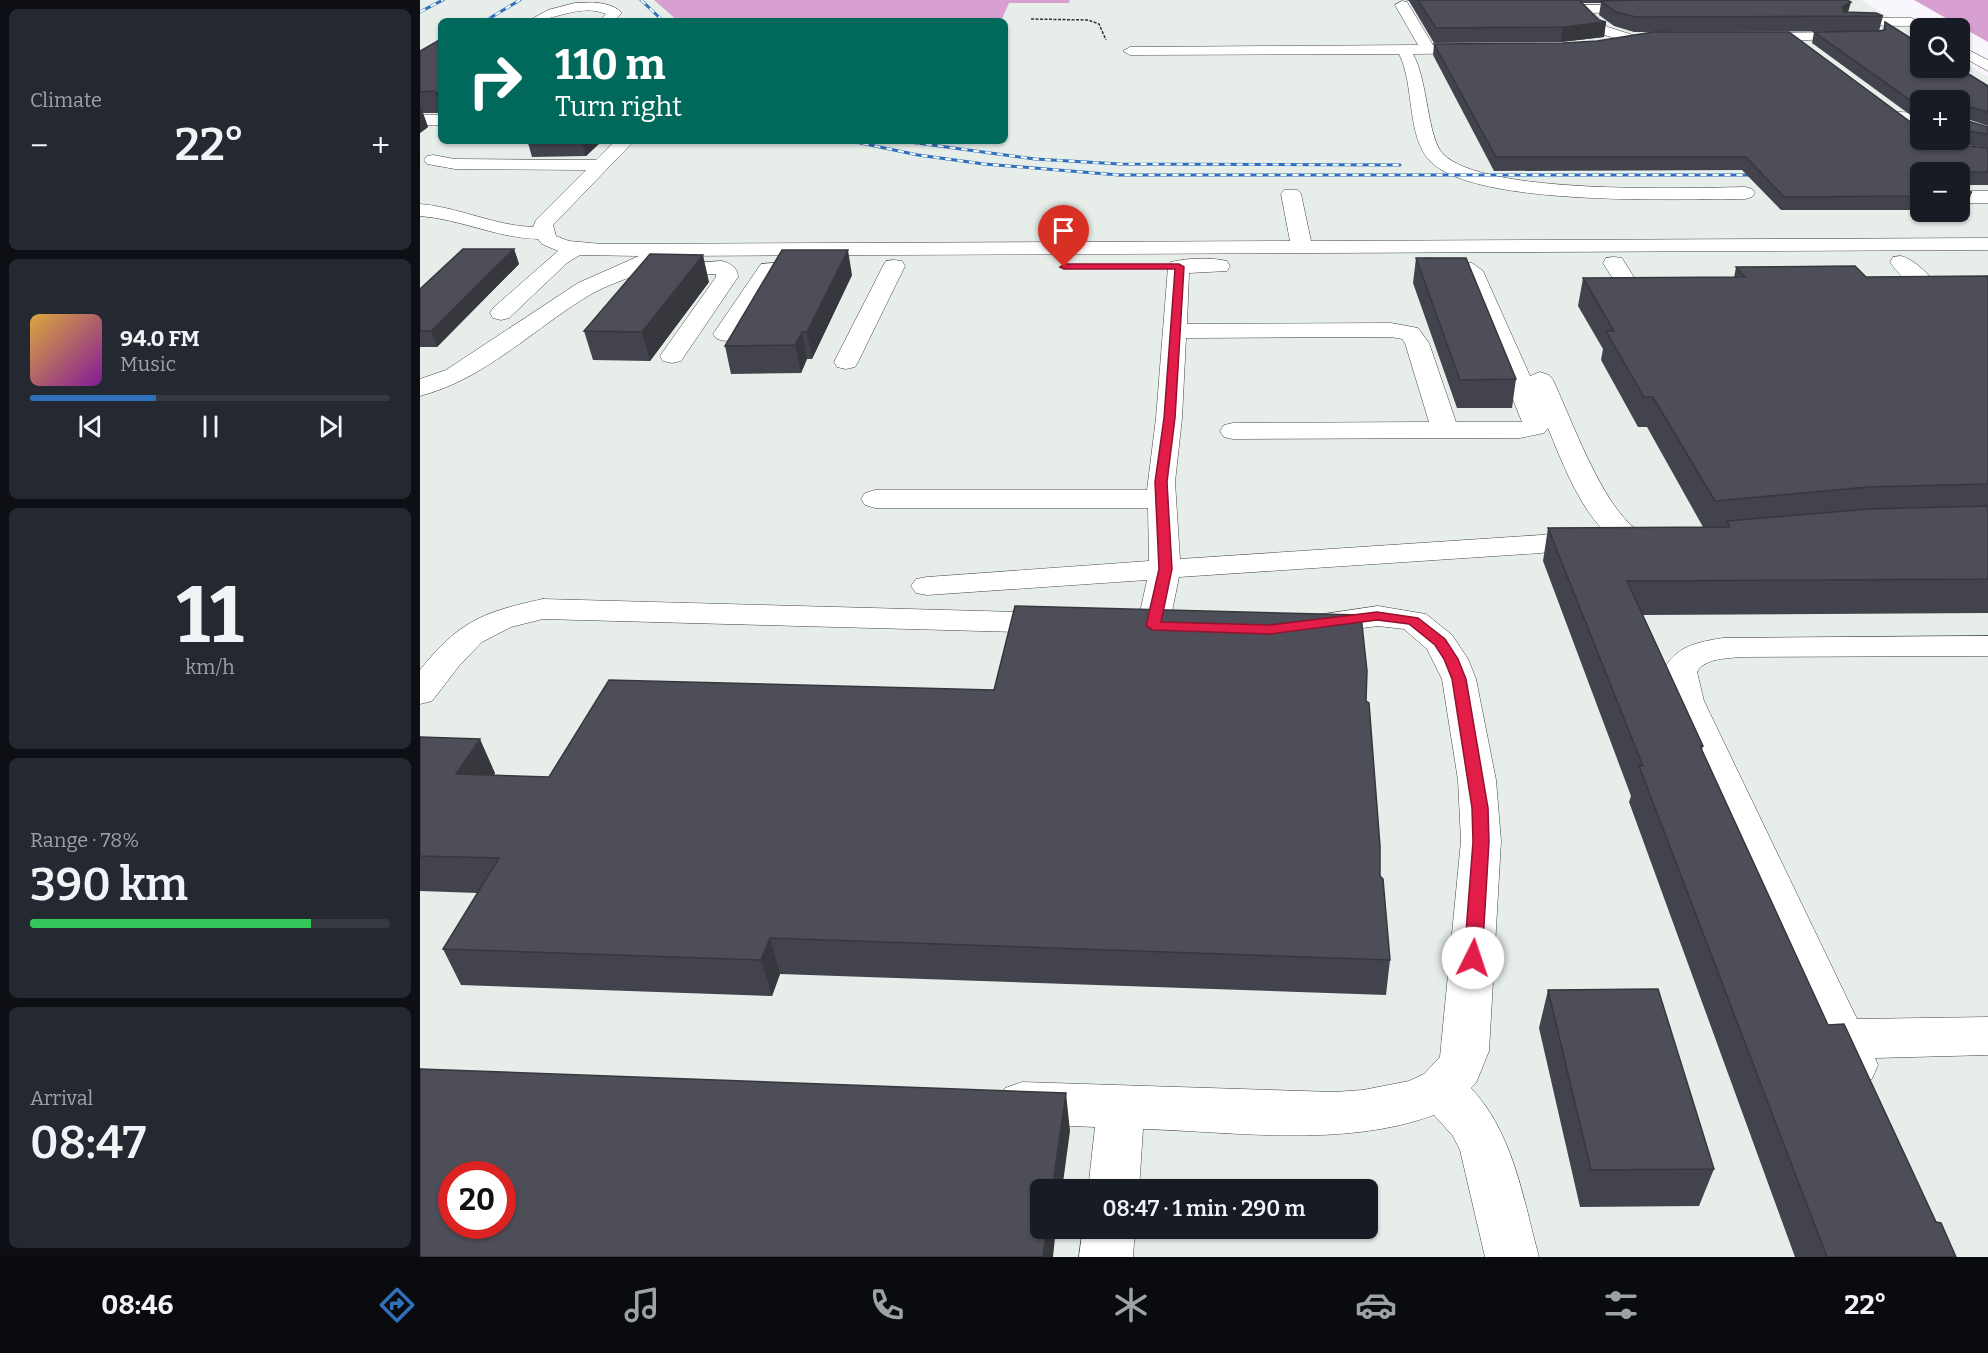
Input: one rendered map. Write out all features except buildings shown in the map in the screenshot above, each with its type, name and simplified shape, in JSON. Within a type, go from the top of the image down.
[{"type":"street","points":[[540,18],[561,6],[586,2],[612,8],[615,13],[609,18]]},
{"type":"street","points":[[1402,5],[1424,44]]},
{"type":"street","points":[[1886,6],[1910,20]]},
{"type":"street","points":[[1603,45],[1636,39],[1603,30],[1582,9],[1635,8]]},
{"type":"street","points":[[1788,34],[1815,25],[1910,25]]},
{"type":"street","points":[[1737,37],[1762,31],[1788,34],[1910,36]]},
{"type":"street","points":[[1788,34],[1815,54]]},
{"type":"street","points":[[1236,39],[1424,44],[1494,49]]},
{"type":"street","points":[[1130,51],[1404,50],[1424,44]]},
{"type":"street","points":[[1404,50],[1415,74],[1424,126],[1433,152],[1444,165],[1455,171],[1487,180],[1569,191],[1745,193]]},
{"type":"street","points":[[1970,55],[1988,66]]},
{"type":"street","points":[[1910,116],[1895,113],[1910,125]]},
{"type":"street","points":[[420,120],[438,120]]},
{"type":"street","points":[[622,144],[548,217],[543,224],[543,233],[551,242],[577,248],[665,260]]},
{"type":"street","points":[[420,147],[440,147],[426,163]]},
{"type":"street","points":[[426,163],[601,165]]},
{"type":"street","points":[[1291,195],[1302,247]]},
{"type":"street","points":[[1970,198],[1988,197]]},
{"type":"street","points":[[420,210],[445,212],[519,232],[543,233]]},
{"type":"street","points":[[420,388],[455,375],[586,288],[641,264],[665,260],[1302,247],[1987,258]]},
{"type":"street","points":[[501,313],[560,260],[577,248]]},
{"type":"street","points":[[672,356],[726,280],[728,258]]},
{"type":"street","points":[[1681,546],[1638,542],[1620,532],[1607,517],[1591,489],[1500,292],[1494,272],[1498,267],[1507,264],[1632,283],[1896,272],[1987,258]]},
{"type":"street","points":[[725,334],[766,271],[772,267],[1179,267],[1434,264],[1456,266],[1470,271],[1475,276],[1536,423],[1535,427],[1520,430],[1233,431]]},
{"type":"street","points":[[846,362],[894,266]]},
{"type":"street","points":[[1117,625],[1169,627],[1161,499],[1179,267]]},
{"type":"street","points":[[1896,272],[1934,282]]},
{"type":"street","points":[[1175,331],[1391,330],[1410,333],[1417,343],[1445,430]]},
{"type":"street","points":[[875,499],[1161,499]]},
{"type":"street","points":[[927,586],[1552,543],[1620,532]]},
{"type":"street","points":[[420,693],[454,649],[469,634],[502,618],[543,609],[1082,624]]},
{"type":"street","points":[[978,1101],[1307,1112],[1379,1111],[1425,1099],[1442,1089],[1459,1069],[1466,1051],[1481,842],[1477,780],[1459,679],[1451,659],[1440,642],[1414,621],[1377,616],[1287,628]]},
{"type":"street","points":[[1872,1101],[1686,701],[1680,671],[1686,661],[1700,654],[1739,647],[1988,646]]},
{"type":"street","points":[[1843,1039],[1988,1036]]},
{"type":"street","points":[[1442,1089],[1470,1121],[1484,1148],[1512,1257]]},
{"type":"street","points":[[1114,1179],[1121,1107]]},
{"type":"street","points":[[1106,1257],[1108,1239]]},
{"type":"path","points":[[1031,20],[1088,20],[1099,24],[1111,48],[1130,51]]},
{"type":"shaded area","points":[[420,0],[1861,0],[1910,30],[1910,78],[1970,78],[1970,66],[1988,77],[1988,1257],[420,1257]]},
{"type":"shaded area","points":[[654,0],[1070,0],[1069,3],[1009,3],[1002,18],[675,18]]},
{"type":"shaded area","points":[[1914,0],[1988,0],[1988,42],[1970,32],[1970,18],[1946,18]]},
{"type":"railway","points":[[420,12],[443,0]]},
{"type":"railway","points":[[490,18],[520,0]]},
{"type":"railway","points":[[641,0],[660,18]]},
{"type":"railway","points":[[865,144],[918,155],[984,164],[1119,175],[1764,175]]},
{"type":"railway","points":[[924,144],[1035,159],[1120,164],[1400,165]]},
{"type":"route","points":[[1064,267],[1179,267],[1169,418],[1161,482],[1165,569],[1153,626],[1251,630],[1296,627],[1377,616],[1397,618],[1414,621],[1428,631],[1440,642],[1451,659],[1459,679],[1480,808],[1481,842],[1473,958]]}]
